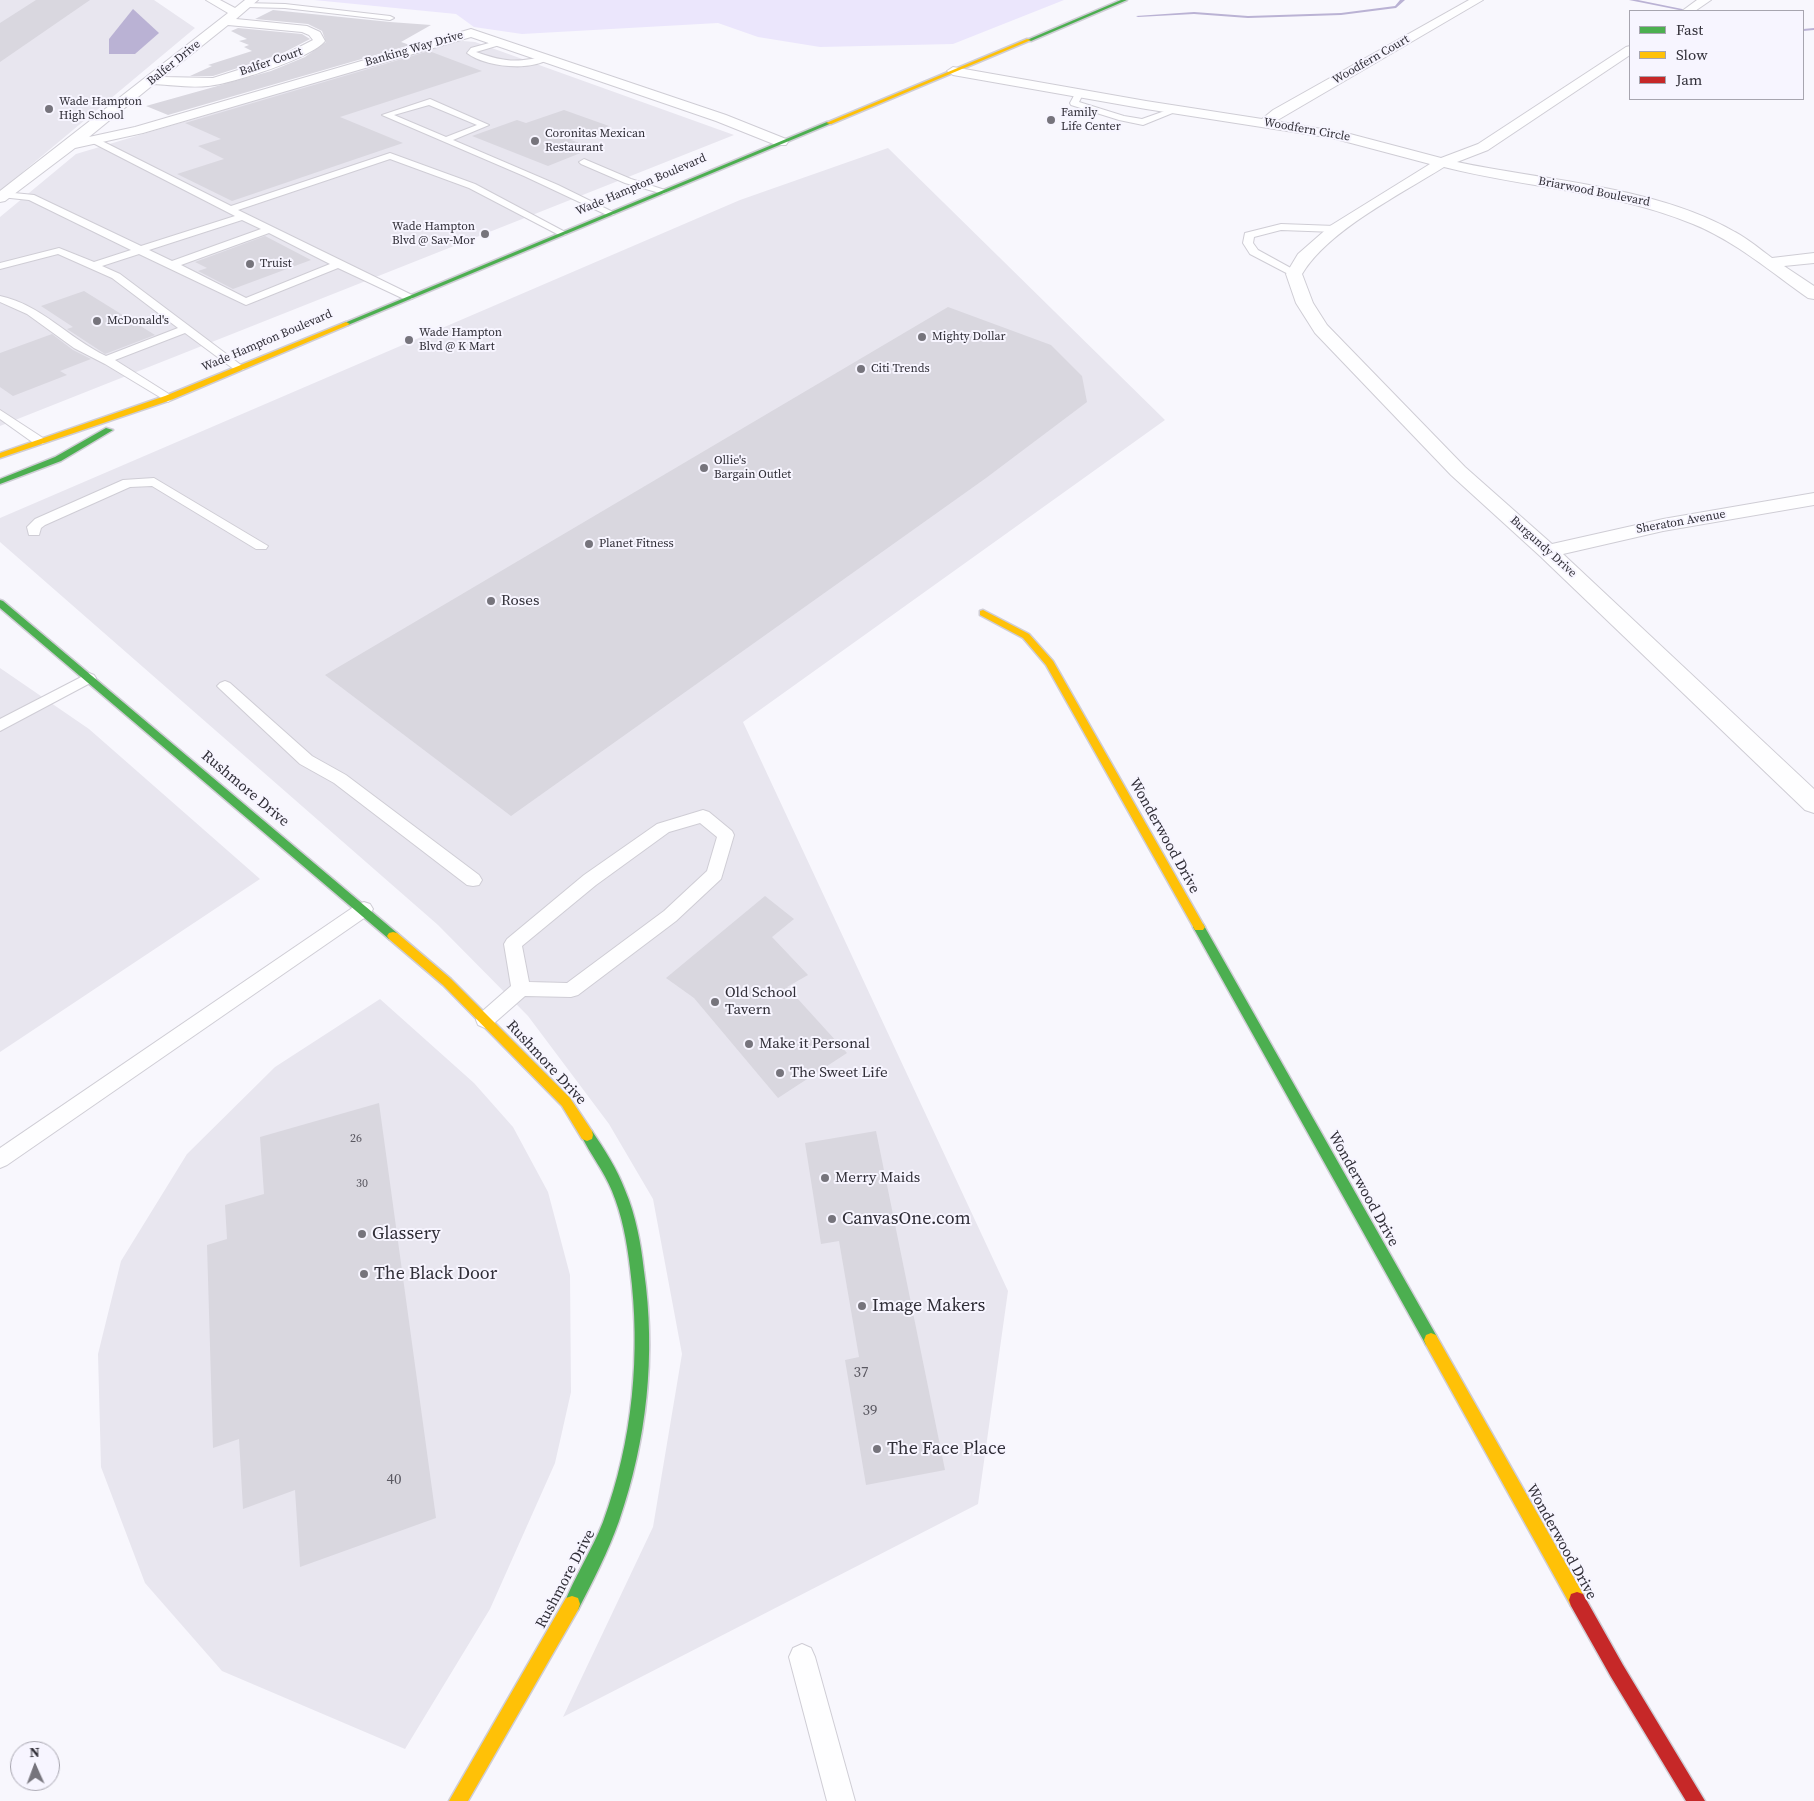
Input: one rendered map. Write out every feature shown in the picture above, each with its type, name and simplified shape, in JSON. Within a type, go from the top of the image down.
[{"type":"main road","name":"Wade Hampton Boulevard","points":[[0,456],[168,398],[1125,0]]},
{"type":"main road","name":"Wade Hampton Boulevard","points":[[0,482],[58,459],[168,398]]},
{"type":"main road","name":"Rushmore Drive","points":[[1,606],[89,678],[447,982],[566,1102],[599,1152],[619,1191],[629,1220],[641,1285],[644,1354],[638,1416],[631,1451],[609,1529],[585,1582],[458,1801]]},
{"type":"main road","name":"Wonderwood Drive","points":[[983,613],[1026,636],[1050,663],[1617,1671],[1696,1801]]},
{"type":"street","points":[[212,0],[240,10]]},
{"type":"street","name":"Woodfern Court","points":[[1266,122],[1477,0]]},
{"type":"street","name":"Balfer Drive","points":[[2,196],[70,145],[240,10]]},
{"type":"street","name":"Balfer Court","points":[[152,80],[212,82],[293,57],[316,46],[319,41],[319,37],[314,33],[240,10]]},
{"type":"street","name":"Banking Way Drive","points":[[70,145],[138,130],[471,32],[721,118],[781,142]]},
{"type":"street","points":[[1294,274],[1304,257],[1335,229],[1441,163],[1483,147],[1629,51]]},
{"type":"street","name":"Woodfern Circle","points":[[953,72],[1176,110],[1266,122],[1383,145],[1441,163]]},
{"type":"street","name":"Briarwood Boulevard","points":[[1441,163],[1603,192],[1650,203],[1684,214],[1716,228],[1814,294]]},
{"type":"street","points":[[1769,263],[1814,258]]},
{"type":"street","name":"Burgundy Drive","points":[[1294,274],[1299,290],[1311,315],[1348,359],[1458,471],[1548,551],[1814,804]]},
{"type":"street","name":"Sheraton Avenue","points":[[1548,551],[1663,524],[1814,499]]},
{"type":"lane","points":[[240,10],[285,6],[390,18]]},
{"type":"lane","points":[[500,42],[474,50],[471,53],[512,66],[524,65],[546,58]]},
{"type":"lane","points":[[445,140],[486,125],[430,102],[386,115],[583,199],[610,213]]},
{"type":"lane","points":[[94,140],[408,297]]},
{"type":"lane","points":[[232,209],[390,156],[472,186],[562,233]]},
{"type":"lane","points":[[584,162],[628,181],[662,191]]},
{"type":"lane","points":[[2,196],[31,197],[246,302],[339,264]]},
{"type":"lane","points":[[93,266],[244,216]]},
{"type":"lane","points":[[1294,274],[1254,252],[1248,243],[1249,236],[1263,230],[1284,226],[1335,229]]},
{"type":"lane","points":[[172,265],[271,229]]},
{"type":"lane","points":[[0,266],[59,251],[116,276],[239,368]]},
{"type":"lane","points":[[0,299],[7,300],[28,311],[50,324],[79,346],[168,398]]},
{"type":"lane","points":[[104,360],[186,328]]},
{"type":"lane","points":[[0,414],[39,441]]},
{"type":"lane","points":[[34,532],[34,527],[40,522],[128,483],[154,482],[260,546]]},
{"type":"lane","points":[[0,726],[89,678]]},
{"type":"lane","points":[[225,686],[306,760],[340,779],[473,880]]},
{"type":"lane","points":[[485,1020],[520,989],[571,990],[670,916],[715,874],[726,835],[703,816],[664,828],[590,880],[513,944],[520,989]]},
{"type":"lane","points":[[0,1159],[364,910]]},
{"type":"lane","points":[[802,1657],[840,1801]]},
{"type":"shaded area","name":"Wade Hampton High School","points":[[0,0],[154,0],[195,28],[0,191]]},
{"type":"shaded area","points":[[314,0],[1064,0],[953,44],[820,47],[758,37],[718,23],[522,34],[474,27],[456,14]]},
{"type":"shaded area","points":[[133,9],[159,33],[135,54],[109,54],[109,39]]},
{"type":"shaded area","points":[[451,42],[475,42],[734,135],[0,426],[0,217],[76,154]]},
{"type":"shaded area","points":[[888,148],[1165,420],[743,722],[1008,1291],[978,1504],[563,1717],[653,1527],[682,1354],[653,1199],[609,1124],[528,1016],[438,925],[0,542],[0,518],[740,200]]},
{"type":"shaded area","points":[[0,668],[89,729],[260,879],[0,1052]]},
{"type":"shaded area","points":[[380,999],[474,1083],[513,1127],[548,1192],[570,1275],[571,1392],[555,1463],[490,1609],[405,1749],[222,1671],[145,1583],[101,1467],[98,1354],[121,1261],[187,1154],[275,1067]]},
{"type":"building","points":[[36,0],[90,0],[0,62],[0,23]]},
{"type":"building","points":[[273,10],[431,25],[401,42],[410,45],[168,115],[146,106],[271,71],[305,57],[326,42],[322,31],[308,24],[255,19]]},
{"type":"building","points":[[238,28],[302,34],[310,39],[281,54],[213,76],[190,76],[212,66],[208,65],[252,51],[244,47],[249,45],[239,41],[247,39],[231,31]]},
{"type":"building","points":[[429,51],[482,71],[340,117],[403,143],[232,201],[177,174],[224,159],[198,146],[221,139],[185,123]]},
{"type":"building","name":"Coronitas Mexican Restaurant","points":[[564,110],[609,126],[571,140],[593,148],[548,166],[472,136],[517,120],[526,123]]},
{"type":"building","name":"Truist","points":[[265,236],[311,260],[233,289],[198,271],[207,268],[195,262]]},
{"type":"building","name":"McDonald's","points":[[84,291],[155,335],[105,354],[67,329],[73,327],[41,306]]},
{"type":"building","points":[[948,307],[1051,345],[1082,376],[1087,402],[986,478],[511,816],[325,675]]},
{"type":"building","points":[[52,334],[73,350],[91,359],[60,371],[67,375],[13,396],[0,387],[0,353]]},
{"type":"building","points":[[765,896],[794,919],[772,937],[808,975],[787,987],[847,1053],[778,1098],[694,998],[666,978]]},
{"type":"building","points":[[379,1103],[436,1518],[300,1567],[295,1490],[243,1509],[239,1439],[213,1448],[207,1245],[227,1239],[225,1205],[264,1194],[260,1137]]},
{"type":"building","points":[[876,1131],[945,1470],[866,1485],[845,1360],[859,1357],[839,1241],[821,1244],[805,1143]]},
{"type":"waterway","points":[[1138,16],[1194,13],[1248,17],[1341,14],[1396,7],[1403,0]]},
{"type":"waterway","points":[[1631,0],[1685,10]]},
{"type":"waterway","points":[[1804,30],[1814,29]]},
{"type":"traffic: fast","points":[[1029,40],[1125,0]]},
{"type":"traffic: fast","points":[[346,324],[829,123]]},
{"type":"traffic: fast","points":[[0,482],[58,459],[109,430]]},
{"type":"traffic: fast","points":[[0,603],[393,936]]},
{"type":"traffic: fast","points":[[1199,927],[1431,1340]]},
{"type":"traffic: fast","points":[[572,1604],[593,1564],[611,1522],[625,1478],[635,1434],[641,1389],[643,1343],[641,1298],[627,1214],[612,1176],[587,1135]]},
{"type":"traffic: slow","points":[[829,123],[1029,40]]},
{"type":"traffic: slow","points":[[0,456],[168,398],[346,324]]},
{"type":"traffic: slow","points":[[983,613],[1026,636],[1050,663],[1199,927]]},
{"type":"traffic: slow","points":[[393,936],[447,982],[566,1102],[587,1135]]},
{"type":"traffic: slow","points":[[1431,1340],[1577,1600]]},
{"type":"traffic: slow","points":[[458,1801],[572,1604]]},
{"type":"traffic: jam","points":[[1577,1600],[1617,1671],[1696,1801]]},
{"type":"place","name":"Wade Hampton High School","points":[[49,109]]},
{"type":"place","name":"Family Life Center","points":[[1051,120]]},
{"type":"place","name":"Coronitas Mexican Restaurant","points":[[535,141]]},
{"type":"place","name":"Wade Hampton Blvd @ Sav-Mor","points":[[485,234]]},
{"type":"place","name":"Truist","points":[[250,264]]},
{"type":"place","name":"McDonald's","points":[[97,321]]},
{"type":"place","name":"Mighty Dollar","points":[[922,337]]},
{"type":"place","name":"Wade Hampton Blvd @ K Mart","points":[[409,340]]},
{"type":"place","name":"Citi Trends","points":[[861,369]]},
{"type":"place","name":"Ollie's Bargain Outlet","points":[[704,468]]},
{"type":"place","name":"Planet Fitness","points":[[589,544]]},
{"type":"place","name":"Roses","points":[[491,601]]},
{"type":"place","name":"Old School Tavern","points":[[715,1002]]},
{"type":"place","name":"Make it Personal","points":[[749,1044]]},
{"type":"place","name":"The Sweet Life","points":[[780,1073]]},
{"type":"place","name":"Merry Maids","points":[[825,1178]]},
{"type":"place","name":"CanvasOne.com","points":[[832,1219]]},
{"type":"place","name":"Glassery","points":[[362,1234]]},
{"type":"place","name":"The Black Door","points":[[364,1274]]},
{"type":"place","name":"Image Makers","points":[[862,1306]]},
{"type":"place","name":"The Face Place","points":[[877,1449]]}]
